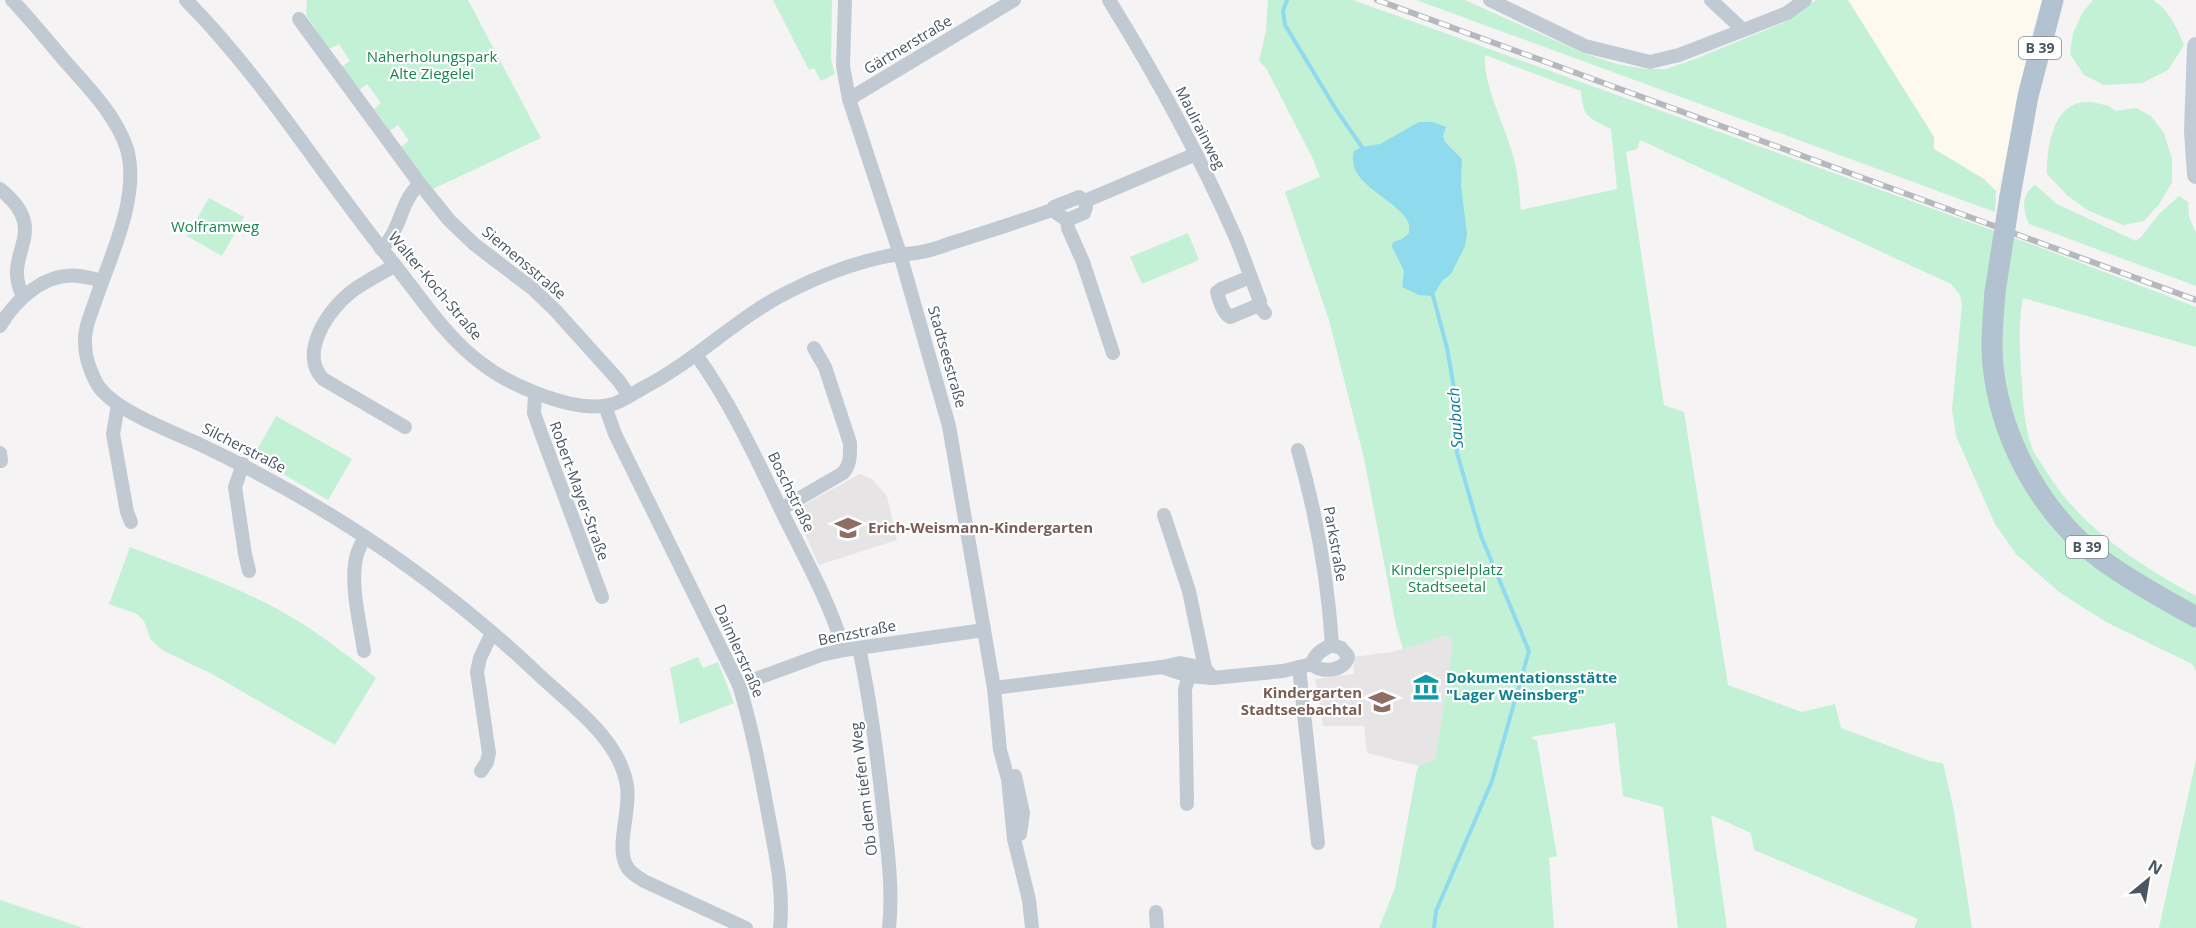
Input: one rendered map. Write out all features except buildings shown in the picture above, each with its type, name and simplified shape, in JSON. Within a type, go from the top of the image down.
[{"type":"main road","name":"B 39","points":[[2054,0],[2028,96],[1995,292],[1992,341],[1994,374],[2001,408],[2008,431],[2027,472],[2047,504],[2073,534],[2134,582],[2196,617]]},
{"type":"street","name":"Silcherstraße","points":[[12,0],[101,103],[122,135],[128,153],[130,190],[115,249],[86,327],[87,363],[97,384],[118,405],[243,464],[299,495],[365,537],[442,592],[492,633],[590,723],[623,768],[629,799],[623,841],[626,866],[632,873],[644,881],[746,928]]},
{"type":"street","name":"Walter-Koch-Straße","points":[[186,0],[205,19],[282,112],[381,249],[463,348],[499,376],[535,394],[585,405],[605,406],[661,379],[697,356],[756,309],[788,292],[849,267],[884,256],[925,252],[1052,210],[1054,207],[1079,197],[1085,201]]},
{"type":"street","name":"Stadtseestraße","points":[[845,0],[843,66],[849,99],[900,254],[949,426],[994,688],[997,729],[1008,779],[1016,851],[1029,900],[1032,928]]},
{"type":"street","name":"Gärtnerstraße","points":[[849,99],[1014,0]]},
{"type":"street","name":"Maulrainweg","points":[[1109,0],[1144,57],[1196,154],[1235,237],[1250,277],[1262,309],[1230,317],[1226,315],[1217,292],[1250,277]]},
{"type":"street","points":[[1491,0],[1584,46],[1650,62],[1679,56],[1787,13],[1805,0]]},
{"type":"street","points":[[1711,0],[1743,30]]},
{"type":"street","name":"Siemensstraße","points":[[299,19],[449,220],[465,236],[533,289],[555,310],[619,381],[628,396]]},
{"type":"street","points":[[2196,46],[2193,131],[2196,175]]},
{"type":"street","points":[[1067,220],[1084,213],[1085,201],[1196,154]]},
{"type":"street","points":[[381,249],[391,237],[410,195],[420,184]]},
{"type":"street","points":[[0,189],[20,210],[24,222],[25,233],[16,263],[15,276],[24,296]]},
{"type":"street","points":[[1052,210],[1067,220],[1113,354]]},
{"type":"street","points":[[395,266],[341,300],[318,336],[312,360],[318,374],[323,378],[405,427]]},
{"type":"street","points":[[0,326],[9,311],[24,296],[42,284],[62,277],[80,276],[102,281]]},
{"type":"street","points":[[781,509],[843,473],[850,456],[850,443],[825,367],[814,348]]},
{"type":"street","name":"Boschstraße","points":[[697,356],[713,379],[781,509],[831,613],[844,650]]},
{"type":"street","name":"Robert-Mayer-Straße","points":[[535,394],[534,413],[602,597]]},
{"type":"street","points":[[118,405],[113,435],[127,512],[131,522]]},
{"type":"street","name":"Daimlerstraße","points":[[605,406],[615,434],[739,685],[760,769],[777,860],[781,900],[780,928]]},
{"type":"street","name":"Parkstraße","points":[[1298,450],[1314,515],[1325,575],[1332,645]]},
{"type":"street","points":[[243,464],[238,475],[236,494],[249,571]]},
{"type":"street","points":[[1164,515],[1189,591],[1209,673]]},
{"type":"street","points":[[364,651],[356,597],[355,570],[357,554],[365,537]]},
{"type":"street","name":"Benzstraße","points":[[739,685],[821,655],[984,630]]},
{"type":"street","points":[[481,771],[487,762],[489,753],[477,672],[480,658],[492,633]]},
{"type":"street","points":[[1162,667],[1189,676],[1305,666],[1322,670],[1343,667],[1347,663],[1348,656],[1341,648],[1332,645],[1322,650],[1305,666],[1318,843]]},
{"type":"street","name":"Ob dem tiefen Weg","points":[[859,648],[873,721],[889,862],[889,928]]},
{"type":"street","points":[[994,688],[1180,663],[1209,673]]},
{"type":"street","points":[[1187,804],[1185,689],[1189,676]]},
{"type":"street","points":[[1156,912],[1157,928]]},
{"type":"shaded area","points":[[1848,0],[2042,0],[2031,34],[2003,170],[1996,191],[1984,179],[1933,149],[1933,137]]},
{"type":"shaded area","name":"Erich-Weismann-Kindergarten","points":[[860,474],[872,479],[887,496],[897,540],[819,565],[797,516],[800,507]]},
{"type":"shaded area","name":"Kindergarten Stadtseebachtal","points":[[1443,636],[1449,637],[1453,645],[1435,761],[1419,766],[1367,753],[1364,726],[1323,726],[1315,679],[1354,674],[1353,657],[1392,652]]},
{"type":"green space","name":"Naherholungspark Alte Ziegelei","points":[[307,0],[468,0],[541,138],[433,189],[401,147],[409,141],[398,125],[390,131],[374,109],[381,103],[367,84],[359,90],[341,67],[350,61],[339,44],[329,49],[306,15]]},
{"type":"green space","points":[[773,0],[832,0],[831,60],[835,74],[821,81],[814,68],[809,70]]},
{"type":"green space","name":"Kinderspielplatz Stadtseetal","points":[[1268,0],[1353,0],[2039,247],[2196,307],[2196,347],[2023,298],[2020,334],[2024,410],[2033,451],[2060,492],[2094,528],[2133,558],[2196,596],[2196,671],[2192,664],[2106,622],[2059,592],[2016,554],[1995,524],[1956,436],[1952,409],[1962,305],[1960,295],[1951,284],[1640,140],[1637,149],[1626,152],[1664,405],[1684,412],[1728,685],[1802,712],[1835,704],[1841,728],[1929,761],[1943,763],[1954,811],[1972,928],[1914,928],[1918,919],[1754,850],[1751,833],[1711,815],[1727,928],[1678,928],[1663,807],[1623,796],[1615,723],[1531,737],[1537,741],[1557,856],[1549,858],[1554,928],[1379,928],[1395,888],[1417,770],[1419,766],[1435,760],[1453,645],[1449,637],[1443,636],[1403,649],[1396,625],[1364,458],[1329,320],[1285,192],[1320,177],[1266,68],[1259,61],[1266,31]],"holes":[[[1485,55],[1581,91],[1583,107],[1588,116],[1611,129],[1617,189],[1521,210],[1515,164],[1490,90]]]},
{"type":"green space","points":[[1416,0],[1465,0],[1583,53],[1617,64],[1645,69],[1666,69],[1785,22],[1816,0],[1848,0],[1934,137],[1934,149],[1984,179],[1996,191],[1995,212]]},
{"type":"green space","points":[[2093,0],[2153,0],[2159,4],[2172,20],[2184,45],[2168,70],[2142,83],[2104,85],[2084,75],[2070,54],[2073,33],[2083,12]]},
{"type":"green space","points":[[2092,102],[2109,106],[2115,111],[2136,108],[2151,116],[2164,133],[2172,159],[2172,182],[2160,203],[2144,221],[2123,225],[2089,211],[2068,196],[2047,174],[2048,154],[2056,123],[2069,108],[2078,103]]},
{"type":"green space","points":[[2035,185],[2057,204],[2136,241],[2159,214],[2179,196],[2188,202],[2189,217],[2196,233],[2196,286],[2029,224],[2024,203],[2027,193]]},
{"type":"green space","name":"Wolframweg","points":[[209,198],[244,217],[222,256],[187,236]]},
{"type":"green space","points":[[1188,233],[1199,260],[1142,284],[1130,257]]},
{"type":"green space","points":[[276,416],[352,459],[328,500],[253,457]]},
{"type":"green space","points":[[130,547],[258,599],[318,634],[376,678],[335,745],[212,674],[162,650],[151,640],[144,621],[137,614],[109,604]]},
{"type":"green space","points":[[698,657],[703,668],[718,662],[734,703],[680,724],[670,668]]},
{"type":"green space","points":[[2196,760],[2196,928],[2159,928]]},
{"type":"green space","points":[[0,900],[83,928],[0,928]]},
{"type":"water","points":[[1419,122],[1433,122],[1446,127],[1443,136],[1445,142],[1462,159],[1461,185],[1467,234],[1465,246],[1451,274],[1442,281],[1433,296],[1419,295],[1402,287],[1404,271],[1392,247],[1393,242],[1409,233],[1409,224],[1404,215],[1365,182],[1357,173],[1353,163],[1354,151],[1380,144]]},
{"type":"waterway","name":"Saubach","points":[[1287,0],[1283,11],[1285,25],[1337,111],[1364,150]]},
{"type":"waterway","name":"Saubach","points":[[1432,292],[1447,348],[1454,388],[1457,453],[1481,536],[1529,651],[1492,781],[1436,911],[1434,928]]},
{"type":"railway","points":[[1377,0],[2196,300]]},
{"type":"place","name":"Erich-Weismann-Kindergarten","points":[[848,528]]},
{"type":"place","name":"Dokumentationsstätte \"Lager Weinsberg\"","points":[[1426,687]]},
{"type":"place","name":"Kindergarten Stadtseebachtal","points":[[1382,702]]}]
